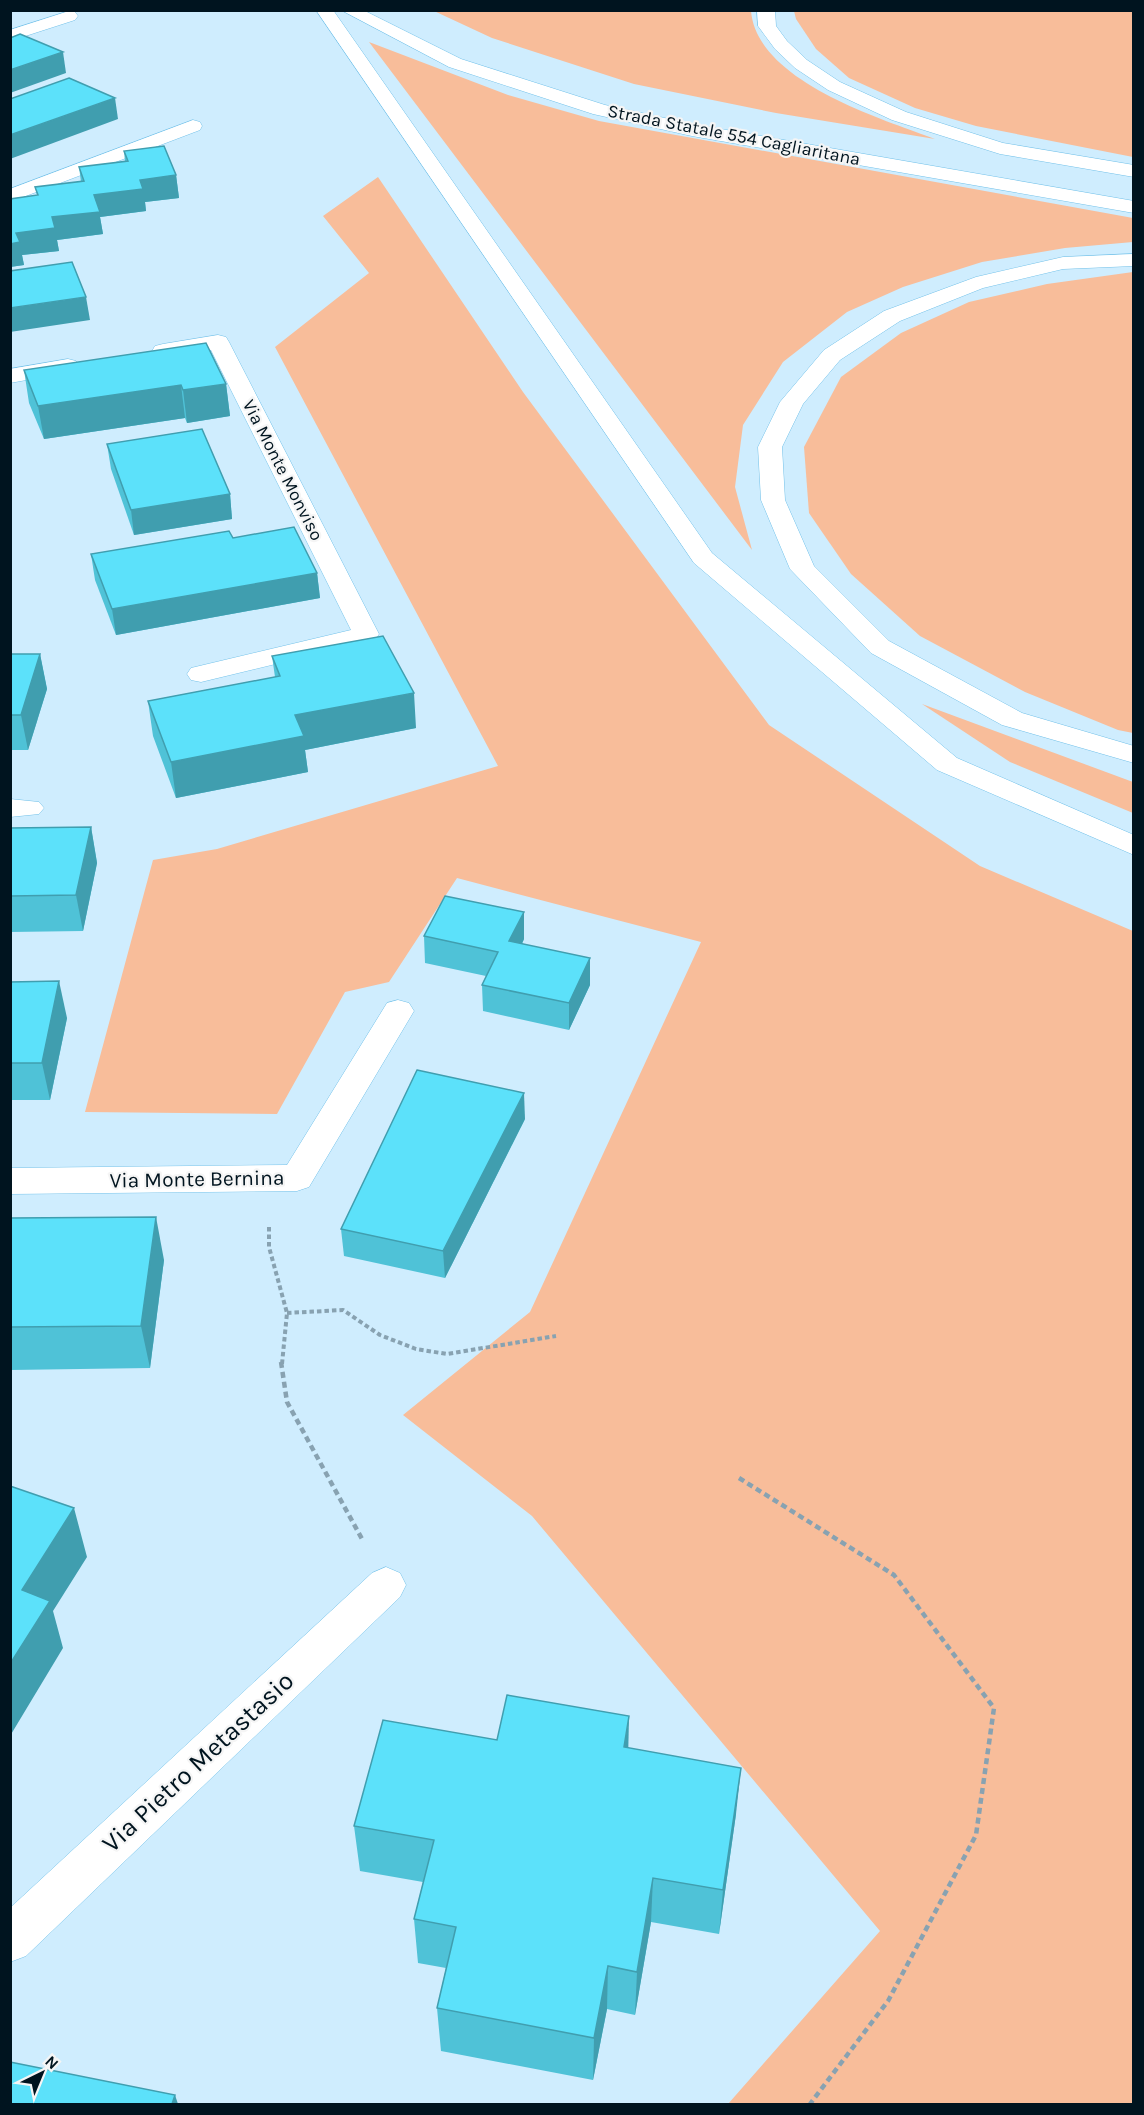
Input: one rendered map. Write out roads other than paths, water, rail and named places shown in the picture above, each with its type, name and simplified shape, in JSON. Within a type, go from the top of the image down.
[{"type":"main road","points":[[324,10],[703,558],[947,764],[1134,846]]},
{"type":"main road","name":"Strada Statale 554 Cagliaritana","points":[[349,10],[455,63],[600,110],[692,130],[1134,207]]},
{"type":"main road","points":[[766,10],[767,26],[781,45],[801,64],[834,86],[899,116],[1000,148],[1134,171]]},
{"type":"main road","points":[[10,36],[69,16]]},
{"type":"main road","name":"Strada Statale 554 Cagliaritana","points":[[624,96],[668,106]]},
{"type":"main road","name":"Strada Statale 554 Cagliaritana","points":[[711,115],[1134,189]]},
{"type":"main road","points":[[12,194],[193,126]]},
{"type":"main road","points":[[1134,260],[1063,262],[976,283],[892,315],[832,355],[792,402],[770,447],[773,500],[803,569],[880,647],[1012,719],[1134,755]]},
{"type":"main road","name":"Via Monte Monviso","points":[[137,355],[218,342],[366,634],[201,674]]},
{"type":"main road","points":[[10,375],[91,362]]},
{"type":"main road","name":"Via Monte Bernina","points":[[10,1181],[297,1178],[398,1011]]},
{"type":"main road","name":"Via Pietro Metastasio","points":[[10,1940],[386,1585]]}]
